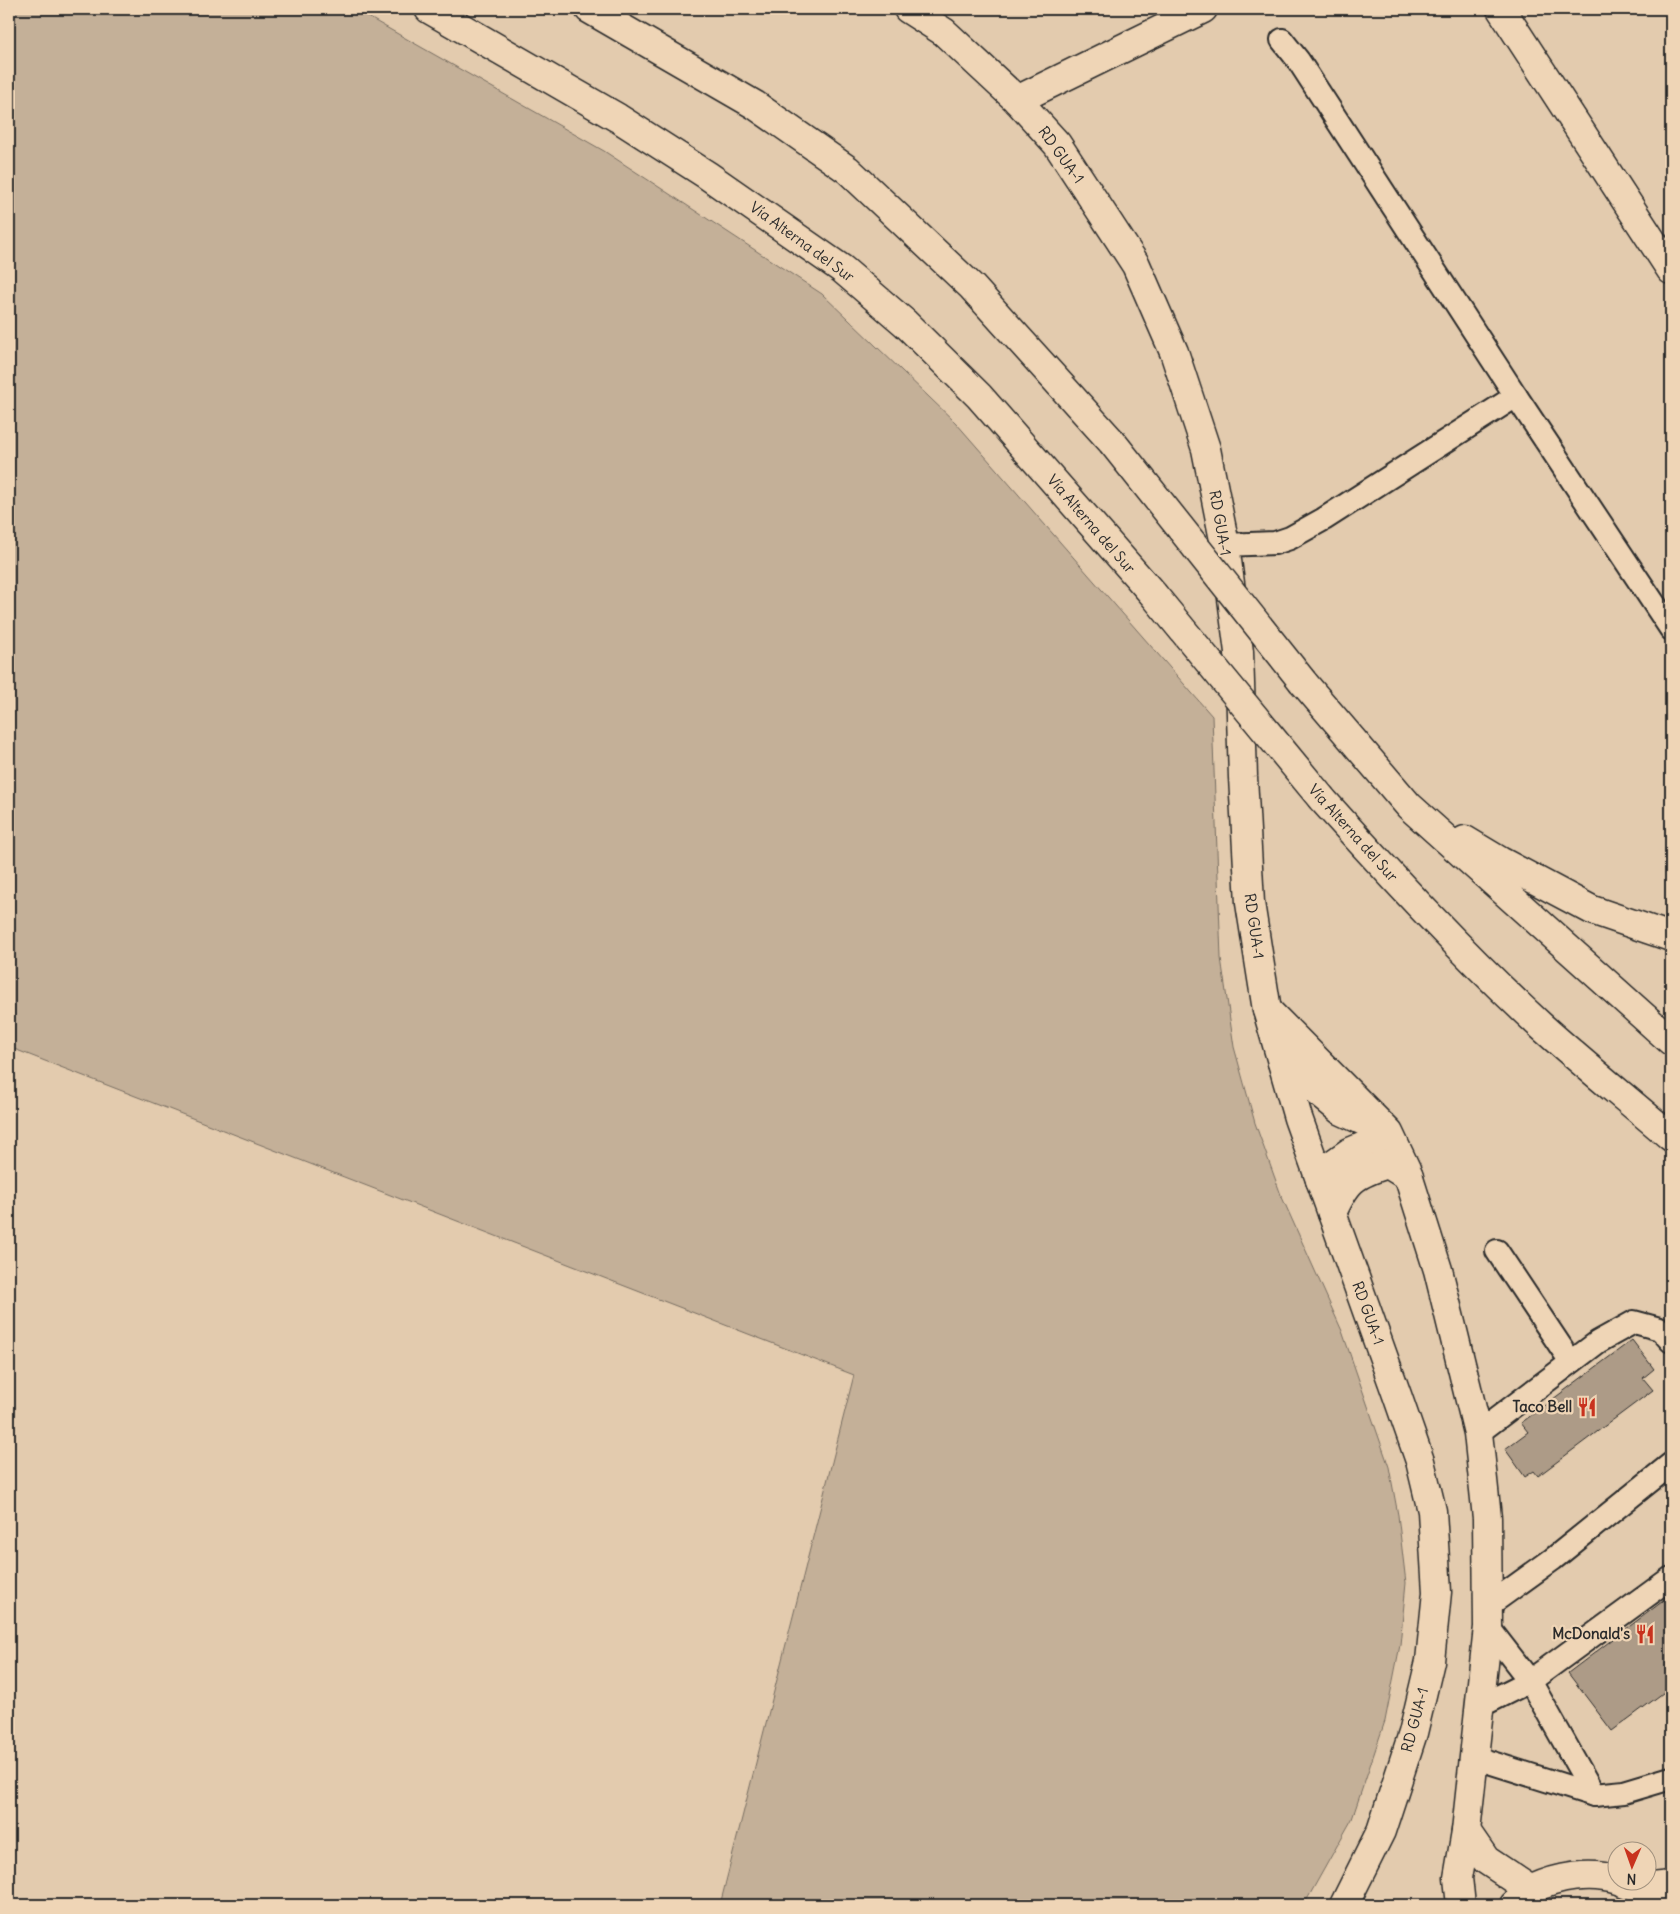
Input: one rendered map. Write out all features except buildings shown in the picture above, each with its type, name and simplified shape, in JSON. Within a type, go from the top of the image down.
[{"type":"main road","name":"Vía Alterna del Sur","points":[[429,9],[618,118],[715,180],[842,269],[905,323],[979,396],[1153,594],[1322,799],[1407,893],[1497,984],[1591,1070],[1671,1137]]},
{"type":"main road","points":[[589,9],[755,105],[848,170],[972,287],[1112,442],[1303,682],[1409,806],[1671,1041]]},
{"type":"main road","name":"RD GUA-1","points":[[908,9],[944,32],[1016,100],[1057,144],[1136,265],[1174,352],[1206,449],[1225,545],[1239,652],[1250,903],[1267,1010],[1298,1118],[1420,1461],[1432,1511],[1437,1592],[1430,1661],[1413,1733],[1381,1831],[1344,1905]]},
{"type":"main road","points":[[1016,100],[1203,9]]},
{"type":"main road","points":[[1501,9],[1671,270]]},
{"type":"main road","points":[[1409,806],[1500,861],[1592,910],[1671,937]]},
{"type":"main road","points":[[1267,1010],[1389,1133],[1407,1173],[1438,1270],[1478,1433],[1487,1518],[1489,1616],[1466,1831],[1458,1878],[1461,1905]]},
{"type":"main road","points":[[1282,1062],[1340,1110],[1389,1133]]},
{"type":"main road","points":[[1320,1180],[1333,1164],[1350,1152],[1369,1144],[1388,1148],[1407,1173]]},
{"type":"main road","points":[[1332,1213],[1343,1189],[1363,1172],[1388,1164],[1407,1173]]},
{"type":"main road","points":[[1466,1831],[1486,1860],[1522,1898],[1566,1877],[1608,1877]]},
{"type":"main road","points":[[1658,1884],[1671,1885]]},
{"type":"main road","points":[[1642,1892],[1665,1905]]},
{"type":"lane","points":[[1282,40],[1298,60],[1516,396],[1671,629]]},
{"type":"lane","points":[[1225,545],[1275,544],[1290,538],[1324,519],[1516,396]]},
{"type":"lane","points":[[1497,1251],[1571,1362]]},
{"type":"lane","points":[[1478,1433],[1598,1342],[1634,1322],[1660,1329],[1671,1341]]},
{"type":"lane","points":[[1594,1795],[1530,1681],[1489,1616],[1553,1559],[1671,1464]]},
{"type":"lane","points":[[1480,1706],[1530,1681],[1671,1578]]},
{"type":"lane","points":[[1473,1757],[1594,1795],[1624,1792],[1671,1778]]},
{"type":"shaded area","points":[[9,9],[354,9],[604,151],[822,294],[956,423],[1212,716],[1221,958],[1234,1047],[1255,1123],[1281,1195],[1342,1331],[1389,1467],[1398,1515],[1406,1583],[1400,1645],[1385,1721],[1352,1819],[1304,1905],[720,1905],[854,1375],[9,1047]]},
{"type":"place","name":"Taco Bell","points":[[1587,1407]]},
{"type":"place","name":"McDonald's","points":[[1645,1634]]}]
